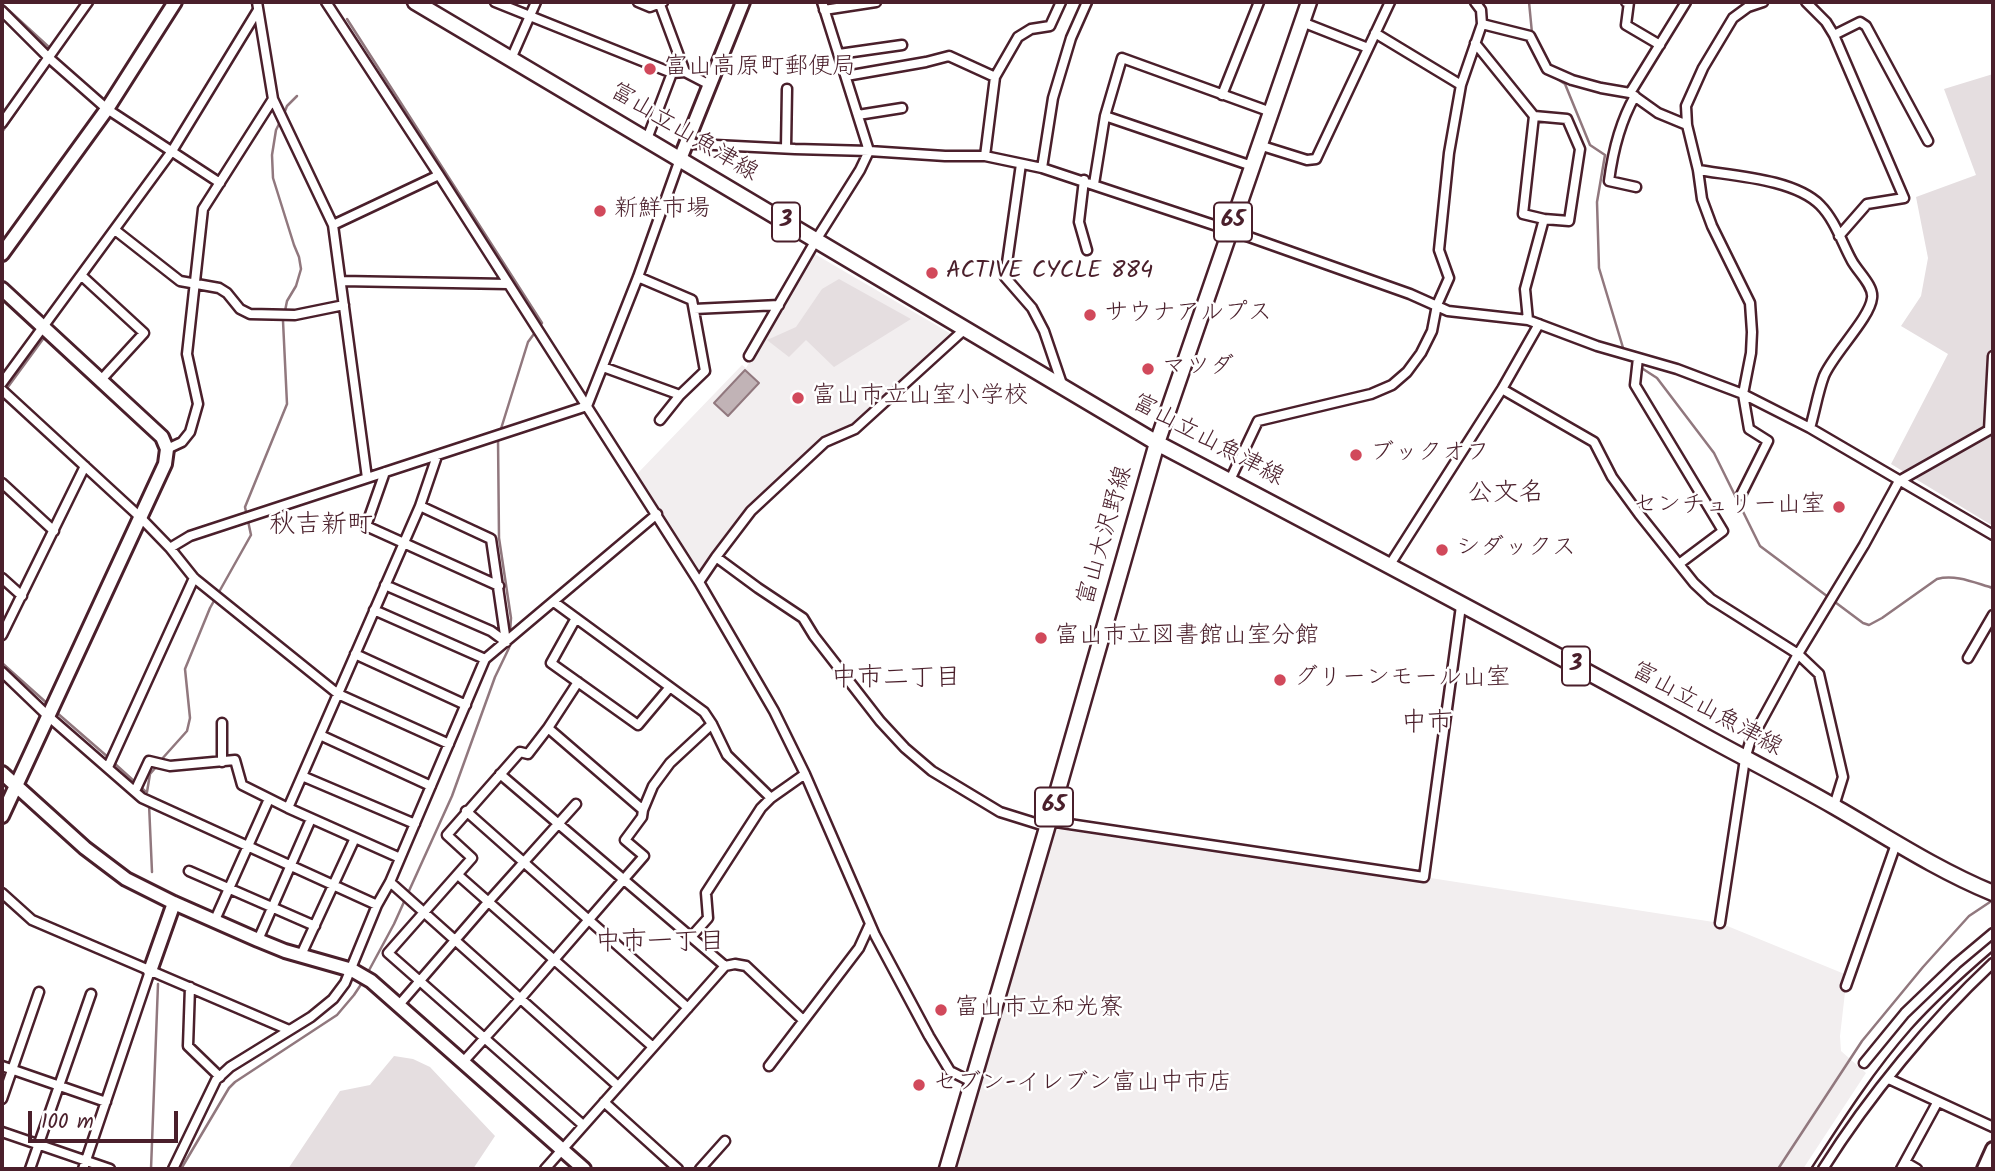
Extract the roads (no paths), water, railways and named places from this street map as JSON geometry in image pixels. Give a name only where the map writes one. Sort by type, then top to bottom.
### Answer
[{"type":"main road","name":"富山立山魚津線","points":[[415,2],[1157,443],[1610,684],[1834,806],[1948,873],[1993,893]]},
{"type":"main road","name":"富山大沢野線","points":[[947,1169],[1049,824],[1157,443],[1309,2]]},
{"type":"street","points":[[2,123],[5,110],[49,58],[88,2]]},
{"type":"street","points":[[2,254],[107,109],[175,2]]},
{"type":"street","points":[[326,2],[699,582],[774,711],[805,774],[870,924],[929,1037],[950,1071],[972,1082]]},
{"type":"street","points":[[495,2],[671,73],[685,72],[710,85]]},
{"type":"street","points":[[511,59],[536,2]]},
{"type":"street","points":[[638,2],[650,7],[661,2],[685,72]]},
{"type":"street","points":[[170,548],[190,536],[587,406],[638,277],[686,141],[743,2]]},
{"type":"street","points":[[749,356],[869,151],[823,6],[876,2]]},
{"type":"street","points":[[985,156],[995,77],[1018,37],[1031,29],[1050,26],[1061,2]]},
{"type":"street","points":[[1042,168],[1053,98],[1071,38],[1087,2]]},
{"type":"street","points":[[1222,95],[1259,2]]},
{"type":"street","points":[[1259,145],[1307,160],[1316,159],[1390,2]]},
{"type":"street","points":[[1230,480],[1258,421],[1371,394],[1392,385],[1407,372],[1421,353],[1432,331],[1437,305],[1449,278],[1439,250],[1449,153],[1461,85],[1482,24],[1481,10],[1475,2]]},
{"type":"street","points":[[1626,2],[1629,2],[1626,25],[1660,45]]},
{"type":"street","points":[[1636,187],[1608,181],[1612,154],[1633,94],[1686,2]]},
{"type":"street","points":[[1741,495],[1769,441],[1749,429],[1743,394],[1751,353],[1749,303],[1702,199],[1687,125],[1686,106],[1703,68],[1733,18],[1746,5],[1763,2]]},
{"type":"street","points":[[1806,2],[1826,22],[1834,35],[1904,198],[1867,204],[1839,236]]},
{"type":"street","points":[[257,6],[273,99],[333,225],[367,478]]},
{"type":"street","points":[[2,383],[172,151],[257,6]]},
{"type":"street","points":[[2,11],[49,58],[107,109],[220,183]]},
{"type":"street","points":[[1302,22],[1368,48]]},
{"type":"street","points":[[1834,35],[1860,22],[1866,26],[1928,141]]},
{"type":"street","points":[[1482,24],[1530,36],[1546,69],[1572,80],[1633,94],[1658,113],[1687,125]]},
{"type":"street","points":[[1375,33],[1461,85]]},
{"type":"street","points":[[1475,43],[1534,116],[1523,214],[1569,221],[1580,149],[1567,119],[1534,116]]},
{"type":"street","points":[[839,54],[902,46]]},
{"type":"street","points":[[846,76],[949,56],[995,77]]},
{"type":"street","points":[[1094,184],[1105,116],[1122,58],[1271,112]]},
{"type":"street","points":[[647,139],[671,73]]},
{"type":"street","points":[[786,148],[787,89]]},
{"type":"street","points":[[167,449],[182,443],[190,432],[198,404],[187,354],[203,209],[273,99]]},
{"type":"street","points":[[858,115],[902,108]]},
{"type":"street","points":[[1105,116],[1252,166]]},
{"type":"street","points":[[686,141],[695,144],[985,156],[1084,180],[1230,230],[1448,311],[1528,320],[1597,346],[1677,369],[1743,394],[1810,428],[1993,535]]},
{"type":"street","points":[[1021,163],[1005,277],[1032,308],[1044,331],[1063,388]]},
{"type":"street","points":[[1698,170],[1782,184],[1804,193],[1820,205],[1829,217],[1870,288],[1872,298],[1864,317],[1835,356],[1825,376],[1810,428]]},
{"type":"street","points":[[333,225],[439,174]]},
{"type":"street","points":[[1084,180],[1079,222],[1087,250]]},
{"type":"street","points":[[1528,320],[1525,289],[1544,219]]},
{"type":"street","points":[[115,230],[180,281],[219,288],[227,293],[240,309],[250,314],[295,316],[344,305]]},
{"type":"street","points":[[82,276],[144,333],[100,381]]},
{"type":"street","points":[[638,277],[692,300],[705,371],[680,395],[660,420]]},
{"type":"street","points":[[341,281],[508,284]]},
{"type":"street","points":[[2,289],[162,437],[167,449],[165,464],[2,816]]},
{"type":"street","points":[[694,309],[779,305]]},
{"type":"street","points":[[1389,566],[1502,389],[1539,324]]},
{"type":"street","points":[[699,582],[751,511],[825,442],[855,429],[966,328]]},
{"type":"street","points":[[1720,923],[1745,759],[1750,742],[1899,481],[1989,430],[1993,356]]},
{"type":"street","points":[[1638,358],[1636,386],[1723,531],[1679,564]]},
{"type":"street","points":[[603,367],[680,395]]},
{"type":"street","points":[[1502,389],[1594,442],[1612,477],[1694,583],[1711,599],[1798,654],[1819,674],[1843,777],[1834,806]]},
{"type":"street","points":[[2,390],[140,517],[194,578],[338,694],[449,744]]},
{"type":"street","points":[[288,808],[419,506],[437,456]]},
{"type":"street","points":[[2,635],[85,466]]},
{"type":"street","points":[[385,472],[366,526],[499,586]]},
{"type":"street","points":[[2,483],[54,531]]},
{"type":"street","points":[[419,506],[491,538],[506,642]]},
{"type":"street","points":[[173,1169],[216,1080],[230,1067],[311,1017],[333,999],[345,983],[485,659],[657,514]]},
{"type":"street","points":[[716,557],[803,618],[880,721],[905,748],[932,771],[1000,813],[1049,824],[1424,877],[1461,606]]},
{"type":"street","points":[[2,578],[22,596]]},
{"type":"street","points":[[108,767],[194,578]]},
{"type":"street","points":[[385,586],[491,631],[506,642]]},
{"type":"street","points":[[554,602],[704,712],[727,755],[771,798]]},
{"type":"street","points":[[374,610],[485,659]]},
{"type":"street","points":[[1968,658],[1993,615]]},
{"type":"street","points":[[576,618],[551,663],[638,725],[670,687]]},
{"type":"street","points":[[355,654],[466,705]]},
{"type":"street","points":[[2,671],[48,716],[142,798],[377,905]]},
{"type":"street","points":[[578,682],[528,754],[520,752],[447,835],[472,858],[388,953],[583,1125]]},
{"type":"street","points":[[222,723],[222,762]]},
{"type":"street","points":[[463,1062],[644,856],[625,840],[642,817],[653,786],[670,763],[712,724]]},
{"type":"street","points":[[548,728],[643,810]]},
{"type":"street","points":[[320,735],[431,786]]},
{"type":"street","points":[[135,791],[149,761],[170,766],[234,761],[242,785],[400,858]]},
{"type":"street","points":[[2,773],[85,848],[126,879],[214,922],[301,955],[352,970],[371,981],[584,1169]]},
{"type":"street","points":[[500,774],[725,967]]},
{"type":"street","points":[[691,937],[708,918],[706,893],[761,808],[805,774]]},
{"type":"street","points":[[302,776],[415,824]]},
{"type":"street","points":[[214,922],[269,799]]},
{"type":"street","points":[[398,1006],[576,804]]},
{"type":"street","points":[[466,811],[688,1008]]},
{"type":"street","points":[[258,940],[311,818]]},
{"type":"street","points":[[301,955],[355,838]]},
{"type":"street","points":[[1846,986],[1896,844]]},
{"type":"street","points":[[189,871],[315,926]]},
{"type":"street","points":[[458,875],[653,1047]]},
{"type":"street","points":[[390,882],[618,1086]]},
{"type":"street","points":[[2,893],[32,920],[289,1030]]},
{"type":"street","points":[[84,1165],[174,904]]},
{"type":"street","points":[[769,1066],[859,948],[870,924]]},
{"type":"street","points":[[1864,1063],[1905,1013],[1993,933]]},
{"type":"street","points":[[1823,1169],[1851,1125],[1954,1003],[1993,963]]},
{"type":"street","points":[[545,1169],[725,967],[746,965],[803,1020]]},
{"type":"street","points":[[190,987],[188,1046],[220,1077]]},
{"type":"street","points":[[2,1099],[39,992]]},
{"type":"street","points":[[30,1169],[91,994]]},
{"type":"street","points":[[2,1066],[106,1102]]},
{"type":"street","points":[[1889,1080],[1993,1127]]},
{"type":"street","points":[[604,1102],[678,1169]]},
{"type":"street","points":[[1917,1169],[1903,1166],[1937,1103]]},
{"type":"street","points":[[2,1132],[84,1165],[110,1169]]},
{"type":"street","points":[[700,1169],[724,1141]]},
{"type":"street","points":[[1984,1169],[1993,1149]]},
{"type":"waterway","points":[[1529,2],[1532,33]]},
{"type":"waterway","points":[[2,4],[51,49]]},
{"type":"waterway","points":[[347,19],[542,323],[528,342],[500,432]]},
{"type":"waterway","points":[[2,132],[48,63]]},
{"type":"waterway","points":[[1551,75],[1565,84],[1590,145],[1605,155],[1597,202],[1599,268],[1624,351]]},
{"type":"waterway","points":[[283,116],[287,106],[297,96]]},
{"type":"waterway","points":[[161,760],[187,731],[190,718],[185,669],[210,608],[251,535],[245,507],[287,404],[283,321],[287,301],[296,286],[301,269],[273,178],[272,155],[280,122]]},
{"type":"waterway","points":[[2,395],[43,339]]},
{"type":"waterway","points":[[1640,367],[1657,378],[1714,453],[1760,546],[1863,623],[1869,625],[1882,618],[1937,579],[1958,578],[1993,588]]},
{"type":"waterway","points":[[498,438],[499,538],[511,618],[510,633]]},
{"type":"waterway","points":[[367,974],[394,924],[452,796],[510,640]]},
{"type":"waterway","points":[[2,663],[49,705]]},
{"type":"waterway","points":[[56,712],[109,758]]},
{"type":"waterway","points":[[114,763],[145,791]]},
{"type":"waterway","points":[[147,792],[150,774],[157,766]]},
{"type":"waterway","points":[[149,804],[152,872]]},
{"type":"waterway","points":[[1778,1169],[1862,1041],[1969,916],[1993,900]]},
{"type":"waterway","points":[[181,1169],[229,1088],[337,1015],[364,980]]},
{"type":"waterway","points":[[151,1169],[158,984]]},
{"type":"railway","points":[[1811,1169],[1858,1097],[1897,1045],[1941,998],[1993,951]]},
{"type":"place","name":"富山高原町郵便局","points":[[650,69]]},
{"type":"place","name":"新鮮市場","points":[[600,211]]},
{"type":"place","name":"ACTIVE CYCLE 884","points":[[932,273]]},
{"type":"place","name":"サウナアルプス","points":[[1090,315]]},
{"type":"place","name":"マツダ","points":[[1148,369]]},
{"type":"place","name":"富山市立山室小学校","points":[[798,398]]},
{"type":"place","name":"ブックオフ","points":[[1356,455]]},
{"type":"place","name":"センチュリー山室","points":[[1839,507]]},
{"type":"place","name":"シダックス","points":[[1442,550]]},
{"type":"place","name":"富山市立図書館山室分館","points":[[1041,638]]},
{"type":"place","name":"グリーンモール山室","points":[[1280,680]]},
{"type":"place","name":"富山市立和光寮","points":[[941,1010]]},
{"type":"place","name":"セブン-イレブン富山中市店","points":[[919,1085]]},
{"type":"district","name":"公文名","points":[[1506,496]]},
{"type":"district","name":"秋吉新町","points":[[321,528]]},
{"type":"district","name":"中市二丁目","points":[[896,681]]},
{"type":"district","name":"中市","points":[[1427,726]]},
{"type":"district","name":"中市一丁目","points":[[660,945]]}]
